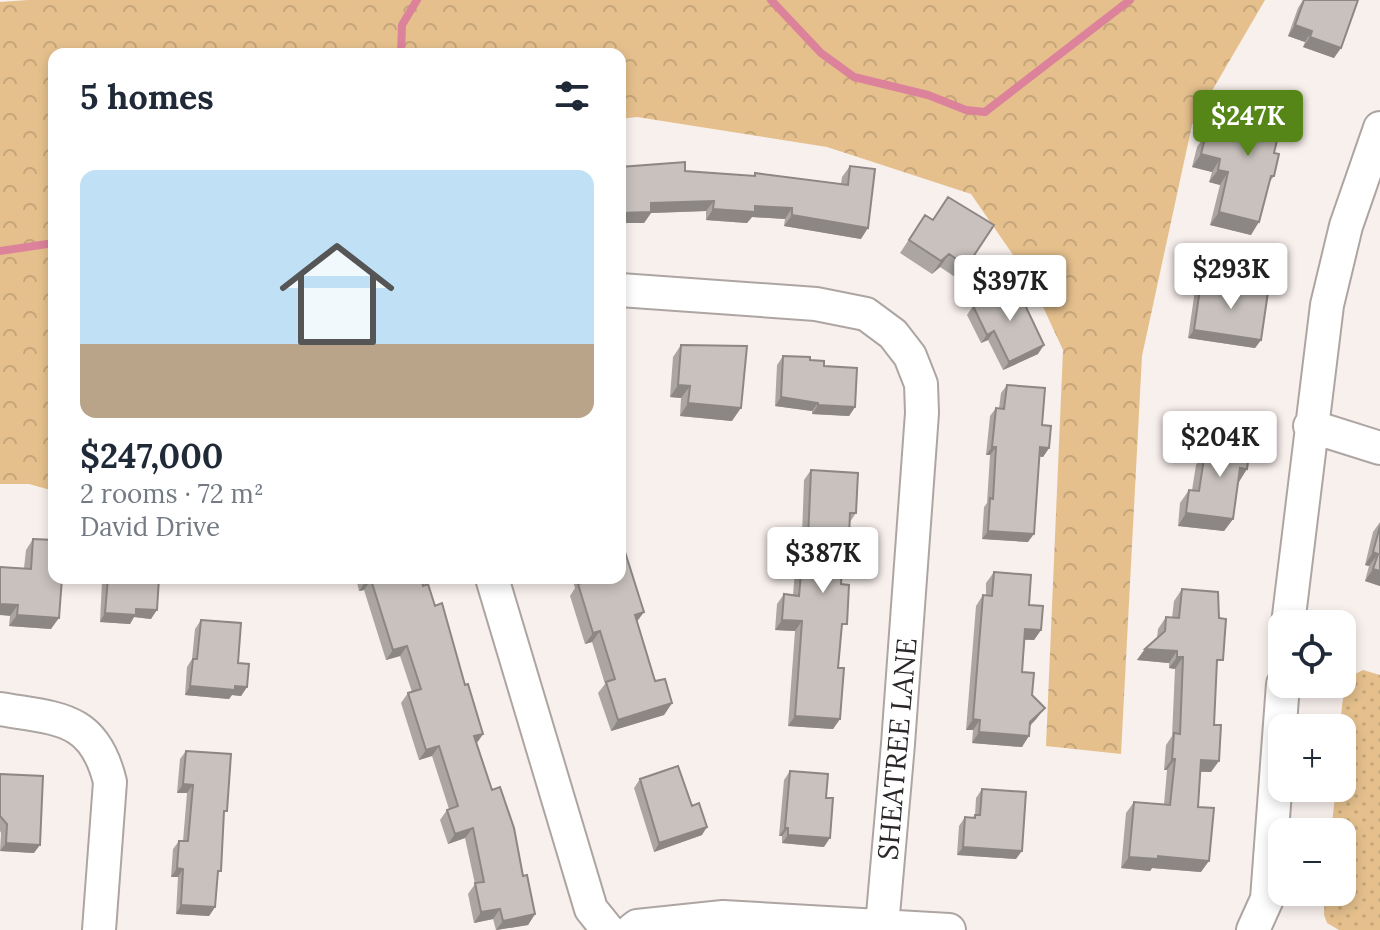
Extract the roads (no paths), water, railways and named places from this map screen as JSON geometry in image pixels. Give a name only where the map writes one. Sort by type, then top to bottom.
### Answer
[{"type":"street","points":[[1290,610],[1327,305],[1346,226],[1380,128]]},
{"type":"street","name":"SHEATREE LANE","points":[[626,290],[816,304],[866,314],[893,334],[910,356],[921,384],[922,413],[882,926]]},
{"type":"street","points":[[1310,426],[1380,448]]},
{"type":"street","points":[[494,584],[591,909],[608,930]]},
{"type":"street","points":[[1253,930],[1267,899],[1282,698]]},
{"type":"street","points":[[0,709],[64,720],[85,732],[104,759],[110,782],[99,930]]},
{"type":"street","points":[[632,930],[637,926],[723,917],[949,930]]},
{"type":"waterway","points":[[401,48],[402,25],[417,0]]},
{"type":"waterway","points":[[771,0],[821,53],[854,77],[928,95],[966,110],[985,112],[1130,0]]},
{"type":"waterway","points":[[0,251],[48,244]]}]
